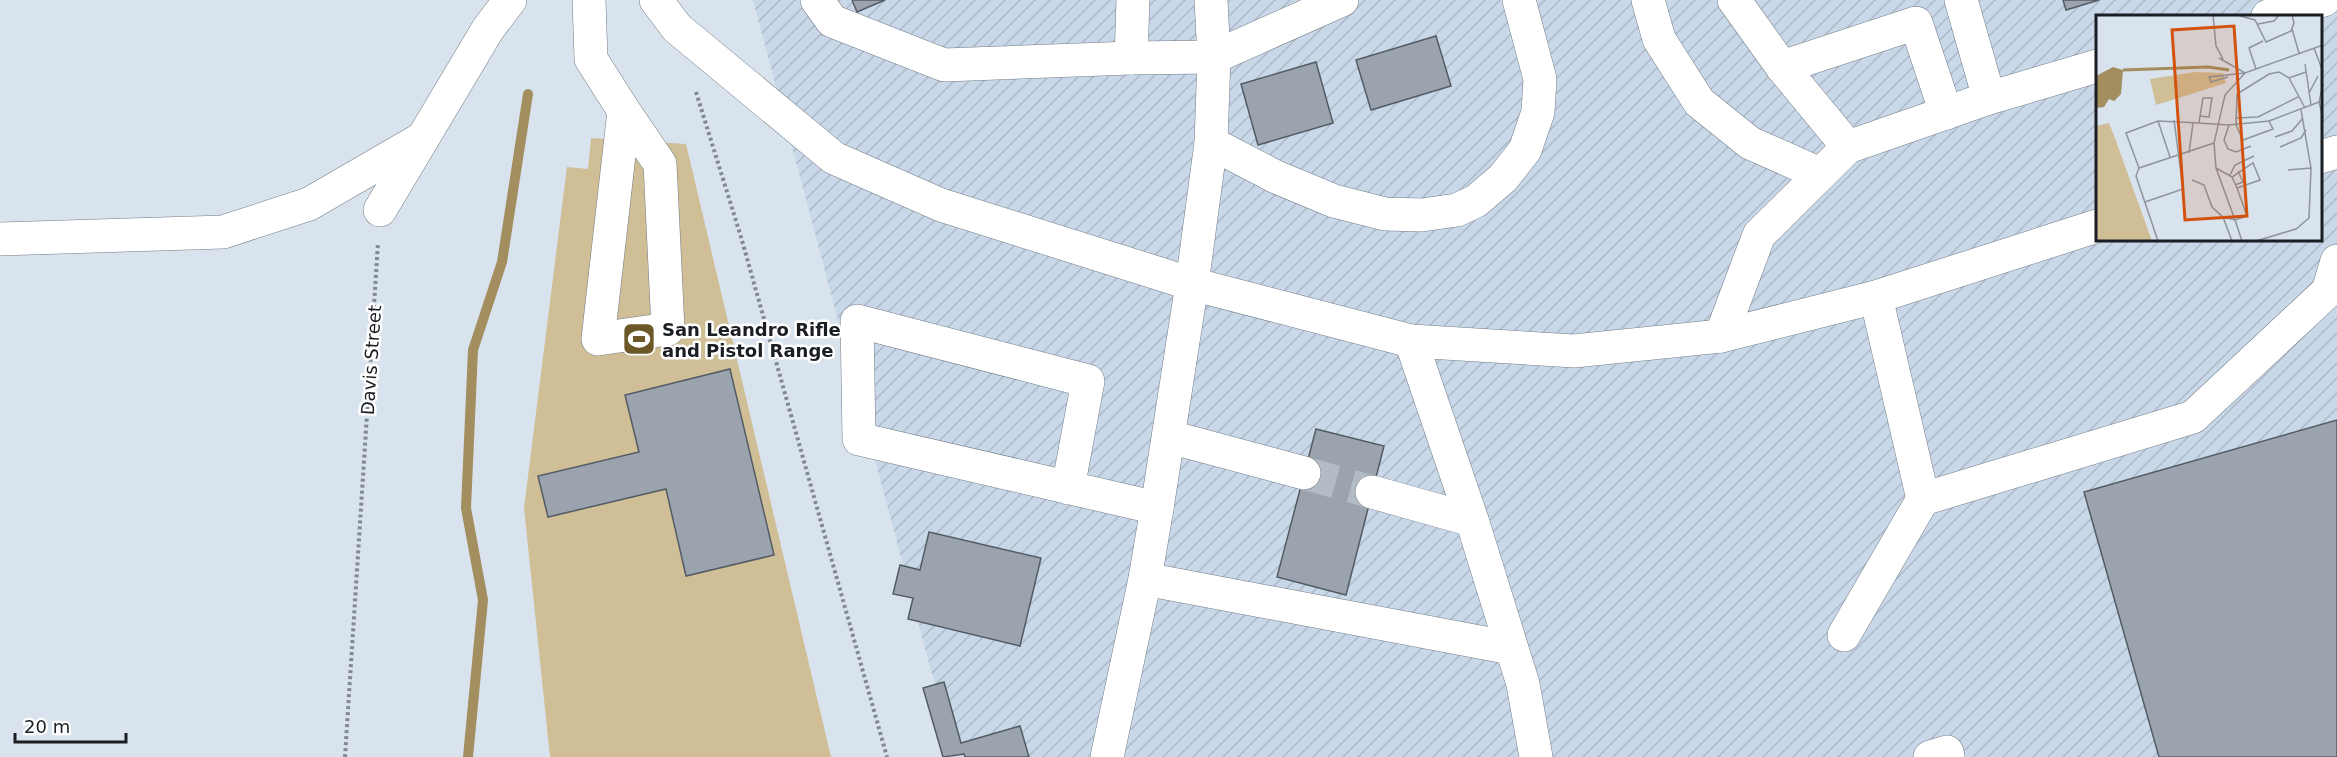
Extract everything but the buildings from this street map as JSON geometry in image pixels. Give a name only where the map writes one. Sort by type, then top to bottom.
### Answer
[{"type":"street","points":[[380,210],[488,29],[510,0]]},
{"type":"street","points":[[589,0],[591,59],[660,164],[668,329],[598,339],[624,111]]},
{"type":"street","points":[[656,0],[676,28],[834,158],[941,205],[1192,284],[1411,341],[1574,351],[1721,336],[1876,297],[2096,226]]},
{"type":"street","points":[[817,0],[832,21],[944,65],[1214,57],[1342,0]]},
{"type":"street","points":[[1131,58],[1133,0]]},
{"type":"street","points":[[1107,757],[1145,579],[1170,437],[1192,284],[1210,143],[1214,57],[1211,0]]},
{"type":"street","points":[[1210,143],[1276,177],[1334,201],[1385,214],[1422,215],[1457,210],[1476,201],[1503,178],[1525,150],[1538,112],[1540,79],[1519,0]]},
{"type":"street","points":[[1648,0],[1659,39],[1699,102],[1750,143],[1820,174]]},
{"type":"street","points":[[1734,0],[1782,67],[1848,147]]},
{"type":"street","points":[[1961,0],[1989,98]]},
{"type":"street","points":[[2272,15],[2324,0]]},
{"type":"street","points":[[2331,0],[2337,22]]},
{"type":"street","points":[[1782,67],[1916,23],[1946,113]]},
{"type":"street","points":[[1721,336],[1759,235],[1848,147],[1989,98],[2096,66]]},
{"type":"street","points":[[0,239],[223,231],[309,204],[423,138]]},
{"type":"street","points":[[2322,156],[2337,152]]},
{"type":"street","points":[[1844,635],[1923,499],[2193,417],[2334,280]]},
{"type":"street","points":[[1876,297],[1923,499]]},
{"type":"street","points":[[1068,488],[1088,381],[857,321],[858,439],[1068,488],[1157,508]]},
{"type":"street","points":[[1411,341],[1472,520],[1523,684],[1536,757]]},
{"type":"street","points":[[1170,437],[1304,473]]},
{"type":"street","points":[[1372,492],[1472,520]]},
{"type":"street","points":[[1145,579],[1512,648]]},
{"type":"street","points":[[1930,757],[1947,752],[1948,757]]},
{"type":"path","points":[[693,83],[741,237],[887,757]]},
{"type":"path","name":"Davis Street","points":[[345,757],[380,210]]},
{"type":"shaded area","points":[[753,0],[2337,0],[2337,757],[954,757]]},
{"type":"shaded area","name":"San Leandro Rifle and Pistol Range","points":[[591,138],[686,144],[831,757],[550,757],[524,508],[567,167],[588,169]]},
{"type":"waterway","points":[[468,757],[483,600],[466,508],[473,350],[502,262],[528,94]]},
{"type":"tunnel","points":[[1304,473],[1372,492]]},
{"type":"place","name":"San Leandro Rifle and Pistol Range","points":[[639,339]]}]
